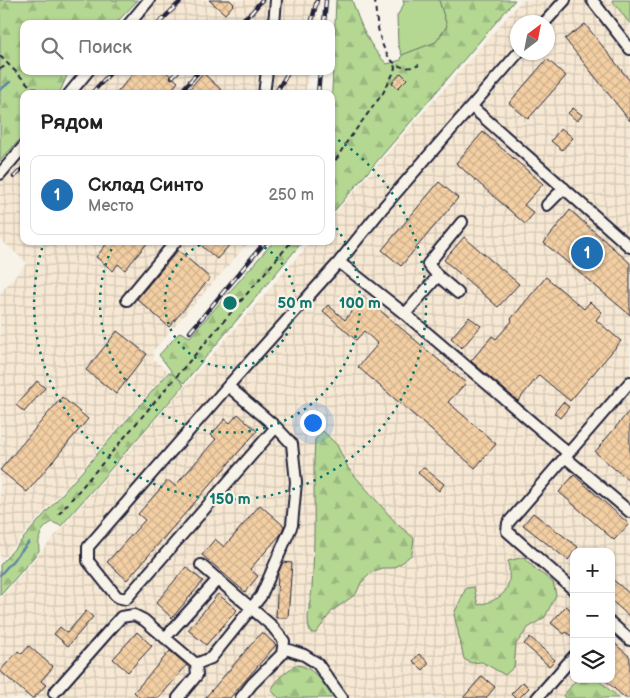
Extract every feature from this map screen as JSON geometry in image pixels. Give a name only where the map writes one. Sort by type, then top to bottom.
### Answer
[{"type":"street","points":[[132,20],[149,0]]},
{"type":"street","points":[[274,20],[276,0]]},
{"type":"street","points":[[551,15],[565,0]]},
{"type":"street","points":[[592,0],[630,49]]},
{"type":"street","points":[[276,427],[126,599],[117,596],[88,561],[88,547],[228,386],[340,262],[381,210],[512,60]]},
{"type":"street","points":[[71,90],[85,75]]},
{"type":"street","points":[[265,90],[267,75]]},
{"type":"street","points":[[472,107],[630,247]]},
{"type":"street","points":[[0,174],[20,151]]},
{"type":"street","points":[[548,205],[564,188]]},
{"type":"street","points":[[458,293],[438,276],[428,264],[462,222]]},
{"type":"street","points":[[127,300],[173,245]]},
{"type":"street","points":[[340,262],[405,314],[630,512]]},
{"type":"street","points":[[405,314],[438,276]]},
{"type":"street","points":[[570,586],[507,531],[508,523],[630,382]]},
{"type":"street","points":[[196,664],[212,658],[261,596],[292,525],[296,482],[292,444],[276,427],[228,386]]},
{"type":"street","points":[[201,565],[272,626],[284,641],[282,654],[241,698]]},
{"type":"street","points":[[166,638],[218,579]]},
{"type":"street","points":[[54,693],[122,617],[134,615],[144,620],[196,664],[197,675],[178,698]]},
{"type":"street","points":[[615,627],[630,640]]},
{"type":"street","points":[[283,648],[304,655],[317,663],[342,698]]},
{"type":"street","points":[[537,698],[570,661]]},
{"type":"path","points":[[375,0],[376,19],[385,52],[400,66],[410,69],[419,65]]},
{"type":"path","points":[[0,56],[31,87],[39,90]]},
{"type":"path","points":[[335,161],[346,143],[383,93],[395,68],[393,61]]},
{"type":"path","points":[[0,69],[7,65]]},
{"type":"path","points":[[59,514],[289,245]]},
{"type":"shaded area","points":[[156,0],[321,0],[316,20],[139,20]]},
{"type":"shaded area","points":[[522,0],[630,0],[630,698],[0,698],[0,599],[308,245],[335,245],[335,213]]},
{"type":"shaded area","points":[[92,75],[308,75],[306,90],[79,90]]},
{"type":"shaded area","points":[[20,160],[20,245],[246,245],[153,351],[154,360],[168,371],[0,562],[0,293],[27,263],[0,239],[0,183]]},
{"type":"green space","points":[[0,0],[138,0],[119,20],[20,20],[20,75],[67,75],[61,90],[20,90],[20,139],[0,161]]},
{"type":"green space","points":[[336,0],[352,0],[366,35],[375,50],[387,64],[401,60],[402,55],[436,42],[447,26],[439,0],[515,0],[335,210],[335,90],[332,90],[333,75],[335,75]]},
{"type":"green space","points":[[403,0],[439,0],[447,26],[436,42],[402,55],[398,45],[397,16],[404,4]]},
{"type":"green space","points":[[612,0],[630,0],[630,24]]},
{"type":"green space","points":[[270,245],[300,245],[184,383],[177,377],[184,385],[61,526],[52,522],[42,531],[39,551],[0,596],[0,565],[169,372],[175,376],[159,355],[180,332],[190,337]]},
{"type":"green space","points":[[323,431],[337,445],[348,468],[397,524],[414,538],[412,554],[393,568],[382,568],[372,572],[361,583],[356,594],[332,611],[316,633],[311,633],[308,617],[313,572],[315,440]]},
{"type":"green space","points":[[524,557],[534,568],[553,582],[556,595],[545,617],[528,628],[516,644],[514,667],[505,675],[482,662],[471,663],[464,659],[454,614],[466,588],[474,587],[478,605],[494,600],[505,592],[509,579],[508,561]]},
{"type":"green space","points":[[295,665],[308,668],[313,672],[322,681],[333,698],[279,698],[271,690],[280,677]]},
{"type":"green space","points":[[574,683],[602,683],[619,698],[565,698],[563,696]]},
{"type":"building","points":[[209,0],[230,0],[234,4],[225,14]]},
{"type":"building","points":[[585,24],[630,81],[630,121],[565,39]]},
{"type":"building","points":[[546,60],[566,76],[528,119],[509,103]]},
{"type":"building","points":[[401,73],[407,79],[398,88],[392,83]]},
{"type":"building","points":[[132,75],[170,75],[178,82],[171,90],[119,90]]},
{"type":"building","points":[[201,75],[205,75],[222,90],[188,90]]},
{"type":"building","points":[[573,108],[582,115],[577,121],[568,113]]},
{"type":"building","points":[[561,128],[573,138],[562,150],[551,141]]},
{"type":"building","points":[[483,132],[543,184],[524,205],[534,213],[525,224],[456,163]]},
{"type":"building","points":[[439,182],[458,198],[401,266],[382,250]]},
{"type":"building","points":[[570,210],[630,263],[630,315],[544,243]]},
{"type":"building","points":[[464,237],[519,284],[498,307],[444,260]]},
{"type":"building","points":[[106,245],[146,245],[125,270],[118,264],[113,271],[96,257]]},
{"type":"building","points":[[201,245],[229,245],[217,259]]},
{"type":"building","points":[[178,250],[210,278],[169,327],[137,299]]},
{"type":"building","points":[[546,277],[584,309],[590,302],[602,312],[596,320],[621,341],[570,401],[539,375],[518,401],[471,361],[492,336],[496,339]]},
{"type":"building","points":[[363,296],[466,383],[448,402],[496,444],[475,468],[358,367],[378,344],[364,331],[356,340],[323,311],[328,305],[345,320]]},
{"type":"building","points":[[469,317],[481,326],[462,348],[451,338]]},
{"type":"building","points":[[117,331],[147,354],[116,394],[86,370]]},
{"type":"building","points":[[37,381],[45,388],[24,412],[16,405]]},
{"type":"building","points":[[62,397],[88,419],[27,492],[0,470]]},
{"type":"building","points":[[563,402],[569,407],[560,418],[554,413]]},
{"type":"building","points":[[630,410],[630,482],[595,452]]},
{"type":"building","points":[[238,414],[257,431],[127,580],[107,562],[145,520],[138,514],[168,480],[175,486],[216,439],[211,435],[225,419],[230,423]]},
{"type":"building","points":[[423,467],[444,484],[439,491],[418,473]]},
{"type":"building","points":[[574,475],[629,524],[614,540],[559,492]]},
{"type":"building","points":[[260,505],[284,526],[281,534],[250,569],[258,576],[245,592],[202,555],[215,539],[224,547]]},
{"type":"building","points":[[533,513],[578,547],[570,548],[570,557],[568,560],[523,525]]},
{"type":"building","points":[[283,562],[292,563],[288,618],[276,618],[278,573]]},
{"type":"building","points":[[186,567],[203,581],[172,618],[156,603]]},
{"type":"building","points":[[615,581],[630,594],[630,617],[615,604]]},
{"type":"building","points":[[218,594],[237,610],[206,645],[188,630]]},
{"type":"building","points":[[566,606],[570,609],[570,635],[566,632],[564,634],[551,623]]},
{"type":"building","points":[[86,611],[93,617],[68,646],[54,634],[60,627],[67,633]]},
{"type":"building","points":[[137,632],[152,646],[128,672],[113,659]]},
{"type":"building","points":[[262,632],[276,645],[230,698],[205,698]]},
{"type":"building","points":[[530,637],[555,660],[549,666],[524,644]]},
{"type":"building","points":[[615,644],[630,657],[630,698],[625,698],[608,683],[615,683]]},
{"type":"building","points":[[29,646],[53,667],[41,681],[46,685],[34,698],[31,698],[0,671],[18,651],[22,654]]},
{"type":"building","points":[[170,651],[187,665],[159,698],[140,698],[134,692]]},
{"type":"building","points":[[419,654],[429,663],[423,670],[413,661]]},
{"type":"building","points":[[482,676],[495,687],[486,698],[463,698]]},
{"type":"building","points":[[523,682],[529,688],[519,698],[515,698],[511,694]]},
{"type":"waterway","points":[[0,90],[10,82]]},
{"type":"waterway","points":[[0,575],[29,542]]},
{"type":"railway","points":[[162,20],[182,0]]},
{"type":"railway","points":[[242,20],[262,0]]},
{"type":"railway","points":[[312,20],[317,0]]},
{"type":"railway","points":[[324,20],[326,0]]},
{"type":"railway","points":[[95,90],[108,75]]},
{"type":"railway","points":[[182,90],[196,75]]},
{"type":"railway","points":[[277,90],[287,75]]},
{"type":"railway","points":[[318,90],[320,75]]},
{"type":"railway","points":[[14,177],[20,171]]},
{"type":"railway","points":[[190,332],[263,245]]},
{"type":"place","name":"Склад Синто","points":[[587,253]]}]
